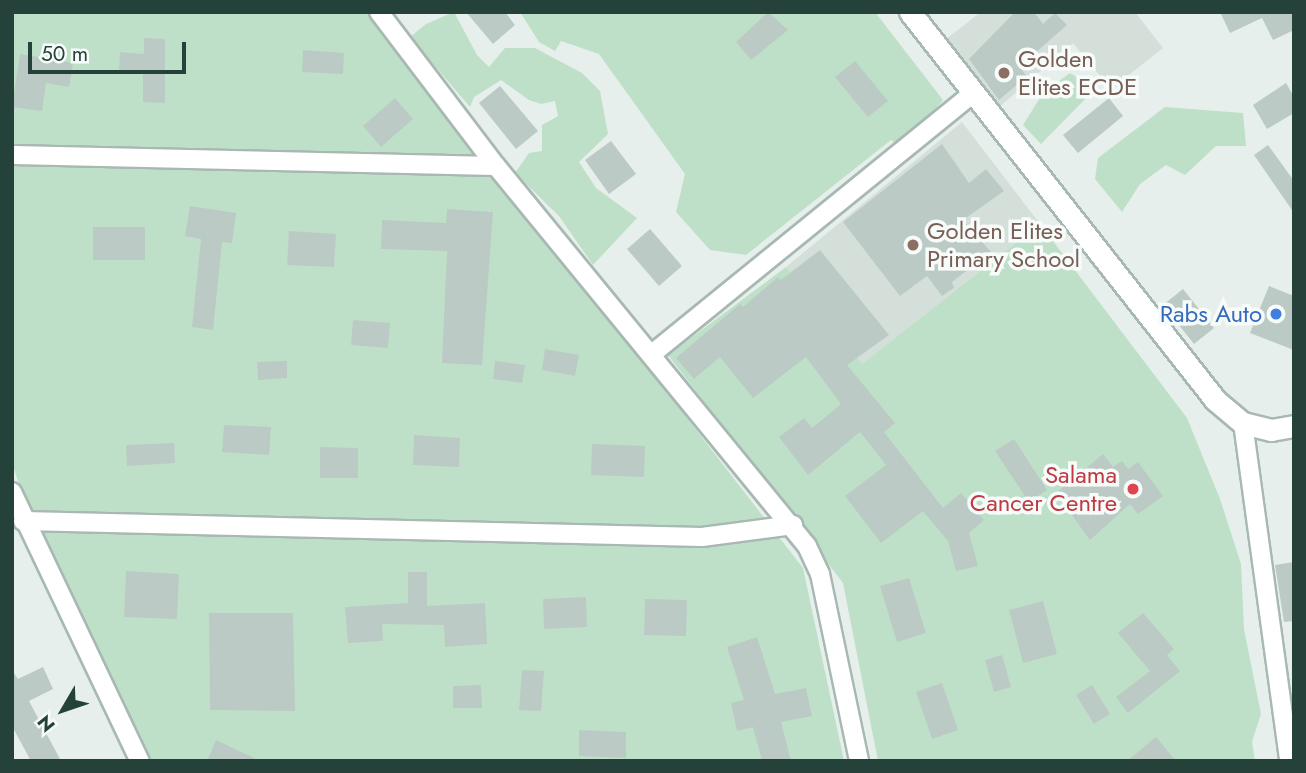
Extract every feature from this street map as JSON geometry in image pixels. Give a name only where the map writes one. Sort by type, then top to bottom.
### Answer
[{"type":"street","points":[[379,12],[496,166],[793,525],[820,574],[859,761]]},
{"type":"street","points":[[910,12],[1214,399],[1243,423],[1271,430],[1294,426]]},
{"type":"street","points":[[652,354],[973,93]]},
{"type":"street","points":[[12,155],[496,166]]},
{"type":"street","points":[[1243,423],[1289,761]]},
{"type":"street","points":[[12,492],[23,522],[140,761]]},
{"type":"street","points":[[23,522],[702,537],[793,525]]},
{"type":"shaded area","name":"Golden Elites ECDE","points":[[981,12],[1135,12],[1163,48],[1111,89],[1073,43],[997,109],[945,40]]},
{"type":"shaded area","name":"Golden Elites Primary School","points":[[962,122],[1040,224],[861,365],[786,267]]},
{"type":"green space","points":[[12,12],[373,12],[803,568],[844,761],[149,761],[28,510],[12,463]]},
{"type":"green space","points":[[454,12],[477,55],[489,67],[505,48],[535,48],[582,73],[600,91],[608,134],[579,162],[596,188],[637,218],[593,265],[559,216],[515,173],[529,153],[542,151],[542,125],[558,116],[555,101],[541,104],[529,100],[501,80],[474,97],[470,107],[410,37],[426,24]]},
{"type":"green space","points":[[520,12],[875,12],[943,100],[917,132],[897,144],[891,140],[746,255],[710,250],[676,212],[685,174],[599,54],[561,41],[555,51],[539,42]]},
{"type":"green space","points":[[1070,73],[1095,89],[1041,144],[1023,125],[1043,93]]},
{"type":"green space","points":[[1165,107],[1243,113],[1246,146],[1216,146],[1185,175],[1166,165],[1140,184],[1122,212],[1095,179],[1098,158]]},
{"type":"green space","points":[[1040,224],[1187,418],[1220,499],[1241,564],[1244,629],[1261,714],[1252,742],[1255,761],[878,761],[843,583],[668,355],[786,267],[862,364]]},
{"type":"building","points":[[466,12],[505,12],[515,25],[493,44]]},
{"type":"building","points":[[768,12],[788,30],[751,60],[736,42]]},
{"type":"building","points":[[1015,12],[1034,12],[1043,24],[1055,13],[1067,25],[1019,67],[1027,76],[999,100],[969,59]]},
{"type":"building","points":[[1220,12],[1294,12],[1294,30],[1273,40],[1262,18],[1230,33]]},
{"type":"building","points":[[144,38],[165,39],[165,103],[143,102],[143,74],[119,72],[120,52],[144,54]]},
{"type":"building","points":[[303,50],[344,53],[343,74],[302,72]]},
{"type":"building","points":[[20,54],[73,63],[69,87],[46,83],[42,111],[12,107]]},
{"type":"building","points":[[855,61],[888,101],[868,117],[835,77]]},
{"type":"building","points":[[1286,83],[1294,97],[1294,113],[1267,129],[1253,105]]},
{"type":"building","points":[[500,86],[538,131],[516,149],[479,103]]},
{"type":"building","points":[[395,98],[413,119],[381,147],[363,126]]},
{"type":"building","points":[[1109,98],[1123,116],[1078,153],[1063,135]]},
{"type":"building","points":[[611,141],[636,174],[609,194],[585,160]]},
{"type":"building","points":[[942,144],[969,183],[986,169],[1004,191],[963,220],[991,252],[952,282],[954,288],[942,296],[927,276],[900,296],[843,222]]},
{"type":"building","points":[[1268,145],[1294,181],[1294,213],[1254,155]]},
{"type":"building","points":[[190,206],[236,213],[232,243],[222,242],[213,330],[192,327],[201,239],[185,236]]},
{"type":"building","points":[[447,209],[493,212],[482,365],[442,363],[447,251],[381,249],[382,220],[446,223]]},
{"type":"building","points":[[93,227],[145,227],[145,260],[93,260]]},
{"type":"building","points":[[650,229],[682,266],[659,286],[627,249]]},
{"type":"building","points":[[289,231],[336,234],[334,267],[287,265]]},
{"type":"building","points":[[820,250],[889,335],[847,365],[895,423],[884,432],[943,508],[961,493],[984,520],[969,533],[978,566],[956,571],[948,541],[923,511],[881,543],[845,496],[886,465],[860,432],[808,475],[779,437],[804,418],[812,428],[841,404],[806,357],[753,398],[720,357],[694,379],[676,358],[740,304],[743,307],[778,277],[781,280]]},
{"type":"building","name":"Rabs Auto","points":[[1269,286],[1294,296],[1294,350],[1250,333]]},
{"type":"building","points":[[1183,289],[1214,328],[1194,344],[1163,305]]},
{"type":"building","points":[[353,320],[390,323],[388,348],[351,345]]},
{"type":"building","points":[[545,349],[579,355],[575,376],[542,370]]},
{"type":"building","points":[[287,361],[287,378],[258,380],[257,362]]},
{"type":"building","points":[[495,361],[525,365],[522,383],[493,379]]},
{"type":"building","points":[[224,425],[271,427],[269,455],[222,452]]},
{"type":"building","points":[[414,435],[460,438],[459,467],[413,465]]},
{"type":"building","points":[[1014,439],[1047,490],[1029,502],[995,451]]},
{"type":"building","points":[[174,443],[175,463],[127,466],[126,445]]},
{"type":"building","points":[[592,444],[645,446],[644,477],[591,475]]},
{"type":"building","points":[[320,447],[358,448],[358,478],[320,478]]},
{"type":"building","points":[[1103,454],[1113,467],[1122,461],[1128,469],[1138,462],[1163,496],[1138,514],[1130,504],[1090,540],[1056,493]]},
{"type":"building","points":[[1294,562],[1294,621],[1284,622],[1275,565]]},
{"type":"building","points":[[126,571],[179,574],[177,619],[124,617]]},
{"type":"building","points":[[408,572],[427,572],[427,606],[485,603],[487,644],[445,647],[444,625],[382,624],[383,641],[348,643],[345,607],[408,603]]},
{"type":"building","points":[[909,578],[926,633],[897,642],[880,586]]},
{"type":"building","points":[[586,597],[587,627],[544,629],[543,599]]},
{"type":"building","points":[[645,599],[687,600],[686,636],[644,635]]},
{"type":"building","points":[[1043,601],[1057,654],[1023,663],[1009,610]]},
{"type":"building","points":[[209,613],[293,613],[295,711],[210,710]]},
{"type":"building","points":[[1143,613],[1174,649],[1167,655],[1180,671],[1128,713],[1116,697],[1150,671],[1118,633]]},
{"type":"building","points":[[757,637],[775,694],[806,688],[812,716],[781,722],[791,761],[762,761],[753,727],[737,731],[731,703],[744,700],[727,647]]},
{"type":"building","points":[[1002,655],[1011,687],[994,692],[985,660]]},
{"type":"building","points":[[43,667],[53,689],[29,701],[61,761],[31,761],[12,726],[12,670],[18,679]]},
{"type":"building","points":[[522,670],[544,671],[541,711],[519,710]]},
{"type":"building","points":[[942,683],[958,730],[932,739],[916,692]]},
{"type":"building","points":[[481,685],[482,708],[453,708],[453,686]]},
{"type":"building","points":[[1092,685],[1110,714],[1094,724],[1076,695]]},
{"type":"building","points":[[579,730],[626,732],[626,758],[579,756]]},
{"type":"building","points":[[1156,737],[1176,761],[1127,761]]},
{"type":"building","points":[[216,740],[260,761],[207,761]]},
{"type":"place","name":"Golden Elites ECDE","points":[[1004,73]]},
{"type":"place","name":"Golden Elites Primary School","points":[[913,245]]},
{"type":"place","name":"Rabs Auto","points":[[1276,314]]},
{"type":"place","name":"Salama Cancer Centre","points":[[1133,489]]}]
